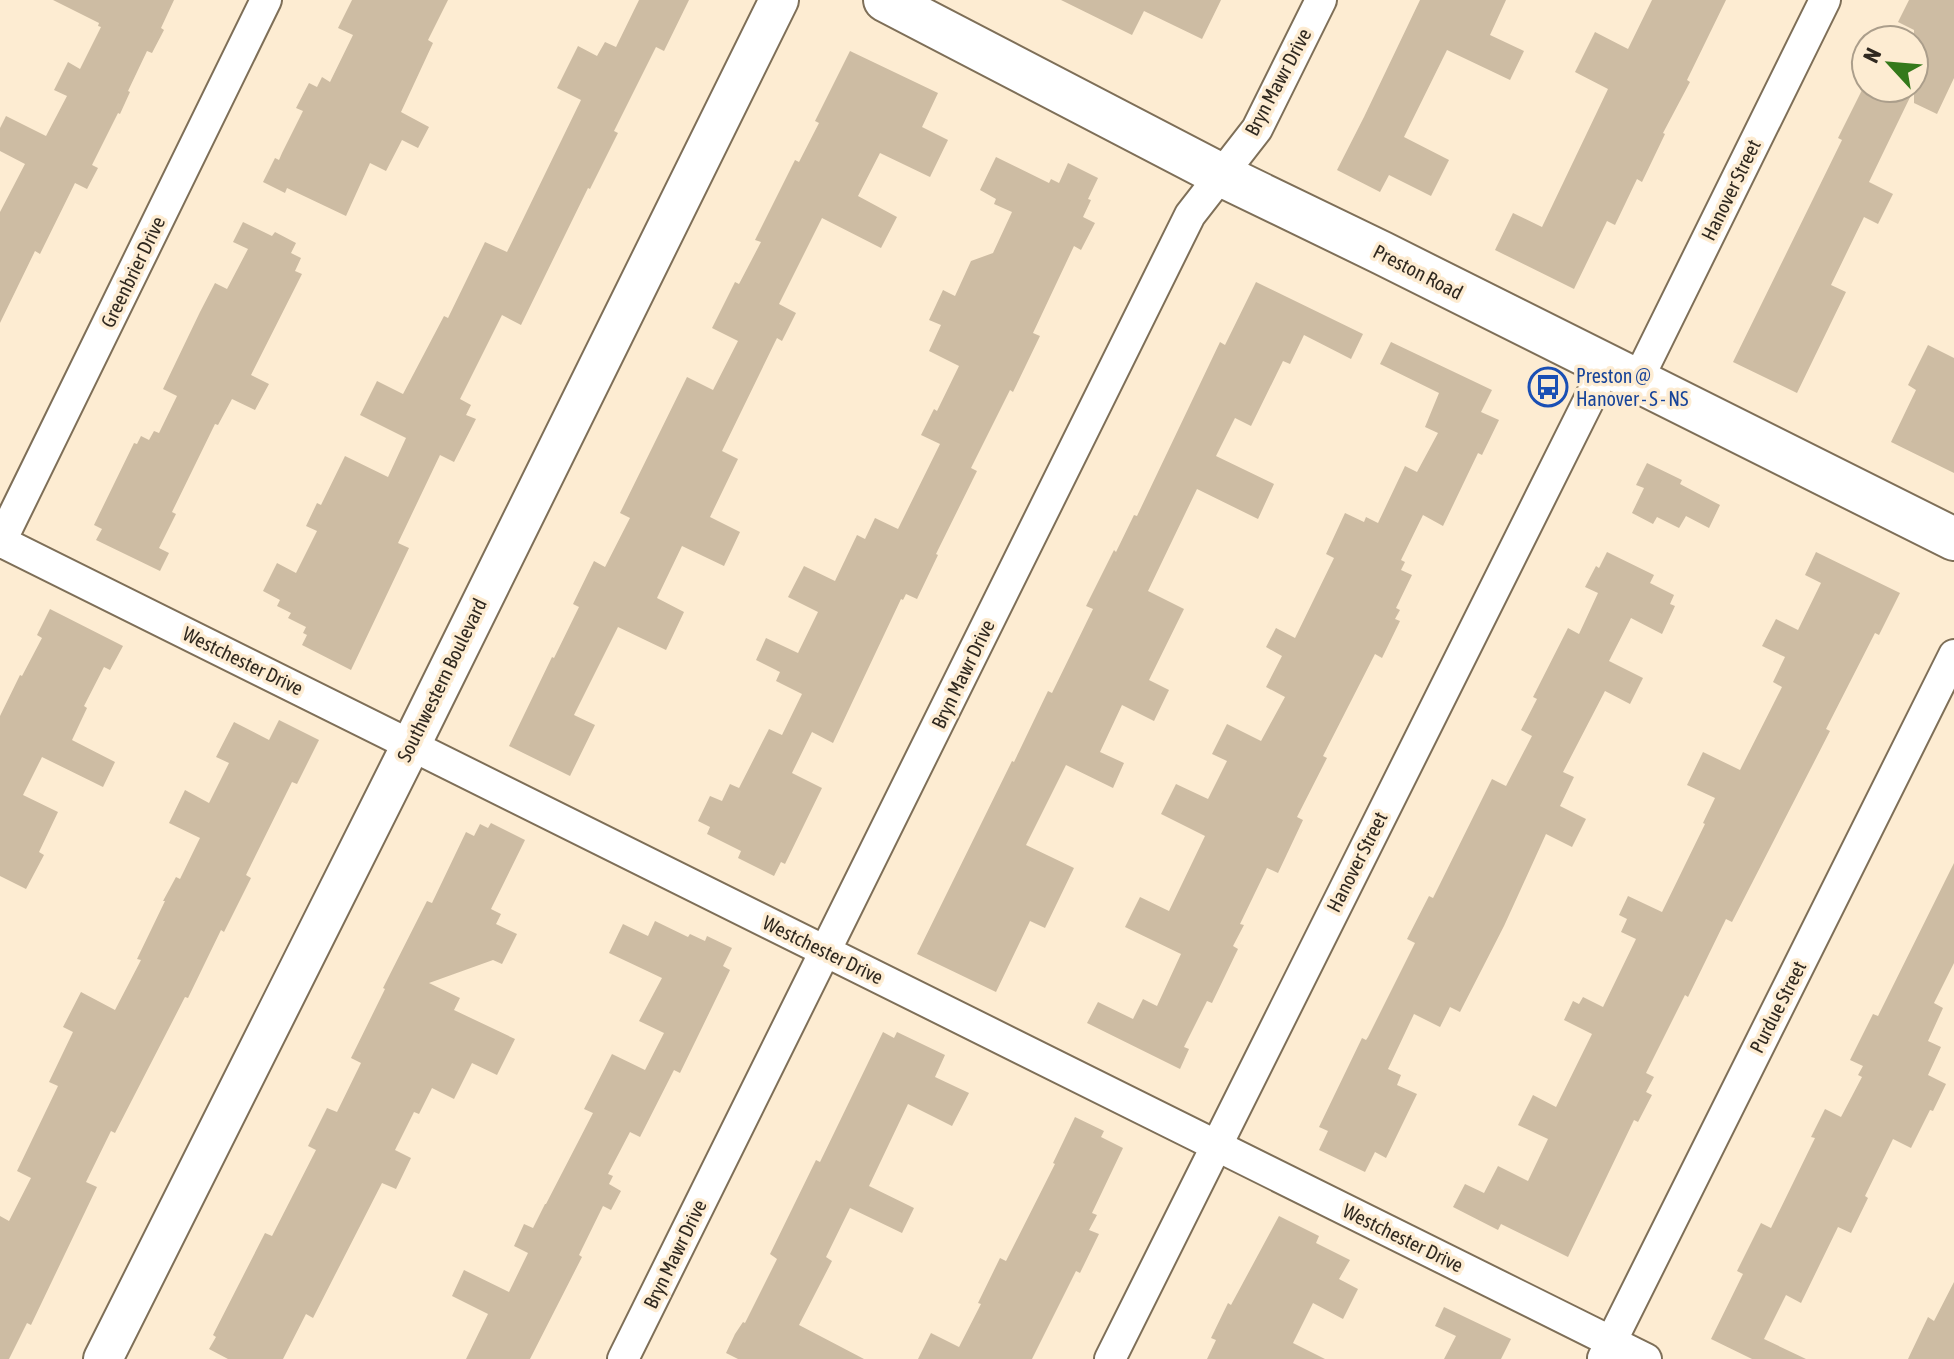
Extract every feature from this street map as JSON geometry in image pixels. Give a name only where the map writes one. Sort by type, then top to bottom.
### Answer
[{"type":"main road","name":"Preston Road","points":[[885,0],[1221,175],[1954,539]]},
{"type":"street","name":"Greenbrier Drive","points":[[0,542],[266,0]]},
{"type":"street","name":"Southwestern Boulevard","points":[[103,1359],[779,0]]},
{"type":"street","name":"Bryn Mawr Drive","points":[[623,1359],[1190,215],[1257,129],[1321,0]]},
{"type":"street","name":"Hanover Street","points":[[1110,1359],[1215,1145],[1622,373],[1825,0]]},
{"type":"street","name":"Westchester Drive","points":[[0,542],[1215,1145],[1607,1350],[1646,1359]]},
{"type":"street","name":"Purdue Street","points":[[1607,1350],[1954,655]]},
{"type":"building","points":[[53,0],[174,0],[161,28],[164,30],[152,53],[147,51],[120,114],[92,165],[98,168],[87,189],[75,183],[40,254],[35,251],[0,323],[0,212],[25,164],[0,151],[0,128],[6,116],[46,136],[67,96],[54,90],[68,62],[80,69],[101,27],[99,23]]},
{"type":"building","points":[[352,0],[448,0],[428,40],[433,43],[401,112],[429,127],[418,148],[402,140],[386,171],[370,163],[346,216],[287,188],[285,193],[263,182],[275,158],[279,160],[303,111],[296,108],[309,83],[317,87],[322,77],[330,82],[353,35],[338,28]]},
{"type":"building","points":[[639,0],[689,0],[664,51],[656,47],[614,131],[618,133],[521,325],[502,315],[460,399],[471,405],[466,415],[476,419],[454,462],[440,455],[398,543],[409,548],[351,670],[302,645],[307,635],[303,633],[306,627],[288,618],[291,613],[277,606],[280,600],[263,591],[277,563],[296,573],[317,531],[306,526],[317,503],[321,505],[345,456],[388,477],[406,438],[360,415],[377,381],[403,394],[444,316],[448,318],[485,242],[507,252],[581,100],[557,88],[578,46],[597,56],[605,42],[616,47]]},
{"type":"building","points":[[1061,0],[1221,0],[1202,39],[1144,11],[1132,35]]},
{"type":"building","points":[[1420,0],[1506,0],[1490,35],[1524,51],[1510,80],[1447,50],[1404,137],[1449,160],[1431,196],[1389,175],[1380,192],[1337,170]]},
{"type":"building","points":[[1652,0],[1726,0],[1642,182],[1637,179],[1615,225],[1607,221],[1574,289],[1495,250],[1513,213],[1542,227],[1608,89],[1575,72],[1595,32],[1628,49]]},
{"type":"building","points":[[1909,0],[1954,0],[1954,78],[1937,114],[1916,104],[1930,104],[1930,24],[1898,22]]},
{"type":"building","points":[[850,51],[938,93],[922,127],[948,140],[930,177],[880,153],[858,196],[897,217],[881,248],[822,218],[779,304],[796,313],[782,341],[777,338],[722,451],[738,459],[710,517],[740,532],[724,566],[682,546],[657,598],[684,612],[666,650],[618,627],[574,715],[595,725],[570,776],[509,746],[579,607],[573,604],[594,561],[605,567],[630,518],[620,513],[687,377],[713,390],[738,341],[712,328],[735,282],[739,284],[761,242],[755,240],[795,160],[799,162],[819,123],[815,121]]},
{"type":"building","points":[[1855,104],[1907,104],[1869,182],[1893,194],[1878,224],[1864,217],[1831,285],[1846,292],[1797,393],[1733,362],[1842,140],[1838,138]]},
{"type":"building","points":[[996,157],[1049,183],[1051,179],[1059,183],[1068,163],[1098,178],[1083,217],[1095,223],[1081,250],[1074,246],[1033,333],[1040,336],[971,468],[977,471],[917,599],[906,594],[901,599],[833,743],[812,732],[792,773],[822,788],[785,864],[781,862],[774,876],[738,858],[741,851],[707,834],[710,827],[698,821],[710,796],[722,801],[730,784],[739,788],[769,729],[782,735],[802,694],[776,681],[780,672],[756,660],[766,638],[798,653],[818,612],[788,597],[804,566],[835,581],[857,535],[865,539],[875,518],[898,529],[940,444],[921,435],[934,409],[937,411],[959,366],[929,351],[941,325],[929,320],[943,290],[955,296],[971,261],[993,253],[1012,212],[994,204],[996,199],[980,190]]},
{"type":"building","points":[[243,222],[272,236],[275,232],[296,243],[291,253],[301,258],[295,271],[302,274],[251,375],[269,384],[255,410],[232,399],[218,425],[215,424],[172,512],[176,514],[159,548],[169,553],[160,571],[96,540],[102,529],[94,525],[134,443],[137,444],[141,436],[149,440],[154,431],[159,433],[177,396],[163,389],[200,312],[215,283],[227,289],[248,249],[233,242]]},
{"type":"building","points":[[1256,282],[1363,334],[1351,359],[1304,335],[1290,364],[1283,361],[1251,426],[1235,418],[1216,456],[1274,484],[1258,519],[1197,489],[1148,591],[1184,609],[1149,680],[1169,690],[1154,721],[1122,705],[1100,752],[1124,763],[1113,788],[1066,765],[1026,845],[1074,868],[1045,928],[1030,921],[996,992],[917,954],[1012,761],[1048,691],[1052,693],[1093,609],[1086,606],[1114,550],[1116,552],[1134,515],[1137,516],[1220,342],[1225,345]]},
{"type":"building","points":[[1391,342],[1492,390],[1481,412],[1499,420],[1482,455],[1478,453],[1443,526],[1423,515],[1401,560],[1405,562],[1401,570],[1412,575],[1396,608],[1400,610],[1395,619],[1400,621],[1382,658],[1375,654],[1323,756],[1327,758],[1297,817],[1303,820],[1278,873],[1267,868],[1240,924],[1244,925],[1233,946],[1238,949],[1212,1003],[1207,1001],[1184,1047],[1189,1049],[1180,1069],[1087,1023],[1098,1002],[1133,1019],[1143,999],[1157,1006],[1181,954],[1125,927],[1140,897],[1169,911],[1205,836],[1161,814],[1176,784],[1208,799],[1227,761],[1212,754],[1227,724],[1261,741],[1285,697],[1266,687],[1282,656],[1266,647],[1276,628],[1295,638],[1334,558],[1326,554],[1345,513],[1364,522],[1366,517],[1378,523],[1405,466],[1417,472],[1438,433],[1425,427],[1439,393],[1380,364]]},
{"type":"building","points":[[1928,345],[1954,358],[1954,473],[1891,442],[1916,390],[1908,385]]},
{"type":"building","points":[[1647,463],[1682,480],[1680,484],[1720,505],[1709,528],[1686,516],[1679,528],[1657,517],[1653,524],[1632,513],[1644,488],[1636,485]]},
{"type":"building","points":[[1607,552],[1654,575],[1650,583],[1674,595],[1670,604],[1675,606],[1662,634],[1631,618],[1609,661],[1643,678],[1630,704],[1605,691],[1563,772],[1574,777],[1560,806],[1586,819],[1572,847],[1546,834],[1460,1012],[1450,1007],[1440,1027],[1414,1014],[1388,1069],[1401,1075],[1397,1085],[1417,1094],[1386,1158],[1375,1152],[1365,1172],[1319,1150],[1328,1131],[1319,1127],[1362,1038],[1366,1040],[1368,1037],[1415,943],[1407,939],[1429,896],[1433,898],[1492,779],[1506,786],[1532,736],[1521,730],[1537,699],[1533,697],[1568,628],[1579,634],[1598,593],[1585,587]]},
{"type":"building","points":[[1816,552],[1900,593],[1879,635],[1875,633],[1826,729],[1830,731],[1732,922],[1726,919],[1646,1073],[1654,1077],[1646,1092],[1652,1095],[1638,1122],[1634,1120],[1568,1257],[1501,1224],[1498,1230],[1453,1207],[1465,1184],[1484,1193],[1498,1166],[1528,1181],[1548,1139],[1518,1125],[1533,1095],[1556,1107],[1592,1034],[1564,1020],[1573,1001],[1579,1004],[1583,997],[1603,1007],[1636,939],[1621,932],[1627,919],[1619,915],[1628,896],[1662,912],[1715,798],[1687,785],[1703,752],[1740,770],[1782,687],[1773,682],[1785,657],[1762,646],[1776,619],[1798,630],[1821,583],[1805,575]]},
{"type":"building","points":[[50,609],[123,646],[110,670],[104,667],[84,706],[87,708],[72,740],[115,762],[103,787],[42,757],[23,795],[58,812],[39,852],[44,855],[26,889],[0,876],[0,716],[42,638],[37,635]]},
{"type":"building","points":[[279,720],[319,740],[297,784],[292,782],[246,875],[251,878],[224,932],[221,930],[115,1133],[111,1131],[86,1182],[97,1187],[31,1325],[27,1323],[9,1359],[0,1359],[0,1216],[9,1221],[31,1178],[17,1171],[58,1086],[49,1082],[73,1032],[63,1027],[81,992],[115,1010],[141,960],[137,959],[163,901],[176,877],[180,879],[200,838],[169,823],[185,790],[209,803],[229,763],[216,757],[234,722],[269,740]]},
{"type":"building","points":[[491,823],[525,840],[491,909],[501,914],[496,924],[517,934],[502,964],[493,960],[429,983],[460,998],[454,1010],[515,1039],[497,1075],[472,1063],[454,1099],[432,1088],[419,1114],[414,1112],[395,1150],[411,1158],[396,1189],[382,1183],[313,1318],[306,1314],[283,1359],[228,1359],[209,1349],[216,1337],[213,1335],[265,1233],[272,1236],[316,1150],[308,1146],[327,1108],[337,1112],[361,1063],[351,1058],[383,988],[427,901],[432,903],[466,832],[474,836],[480,824],[488,828]]},
{"type":"building","points":[[1954,863],[1954,963],[1934,1003],[1943,1008],[1928,1041],[1941,1047],[1928,1075],[1946,1084],[1911,1148],[1893,1139],[1851,1233],[1838,1227],[1801,1303],[1786,1295],[1764,1339],[1806,1359],[1752,1359],[1711,1339],[1743,1274],[1737,1271],[1761,1223],[1771,1228],[1815,1138],[1811,1137],[1825,1109],[1841,1117],[1862,1077],[1858,1075],[1863,1066],[1850,1060],[1873,1014],[1878,1016]]},
{"type":"building","points":[[655,921],[688,937],[690,934],[705,941],[707,936],[732,948],[723,966],[730,970],[680,1073],[674,1070],[640,1137],[630,1132],[608,1174],[613,1176],[609,1184],[621,1191],[611,1210],[603,1206],[579,1255],[582,1257],[530,1359],[466,1359],[488,1314],[452,1296],[464,1270],[509,1292],[528,1253],[514,1246],[524,1224],[533,1228],[593,1113],[584,1109],[612,1054],[645,1070],[664,1033],[639,1021],[662,978],[609,953],[623,924],[648,936]]},
{"type":"building","points":[[883,1032],[894,1038],[897,1032],[945,1055],[935,1077],[969,1093],[952,1126],[908,1104],[869,1186],[914,1208],[902,1233],[850,1208],[826,1257],[832,1261],[799,1325],[864,1359],[738,1359],[726,1353],[777,1259],[770,1254],[816,1160],[820,1162]]},
{"type":"building","points":[[1075,1117],[1104,1131],[1101,1137],[1123,1148],[1092,1213],[1097,1215],[1089,1230],[1099,1234],[1080,1273],[1076,1271],[1032,1359],[918,1359],[931,1333],[959,1347],[1000,1258],[1006,1261]]},
{"type":"building","points":[[1279,1216],[1319,1236],[1316,1243],[1350,1260],[1339,1279],[1358,1289],[1343,1319],[1313,1303],[1293,1343],[1325,1359],[1207,1359],[1216,1340],[1211,1338],[1228,1303],[1231,1305]]},
{"type":"building","points":[[1954,1282],[1954,1359],[1908,1359],[1928,1317],[1934,1321]]},
{"type":"building","points":[[1444,1307],[1511,1339],[1501,1359],[1444,1359],[1456,1336],[1435,1326]]},
{"type":"place","name":"Preston @ Hanover - S - NS","points":[[1548,387]]}]
